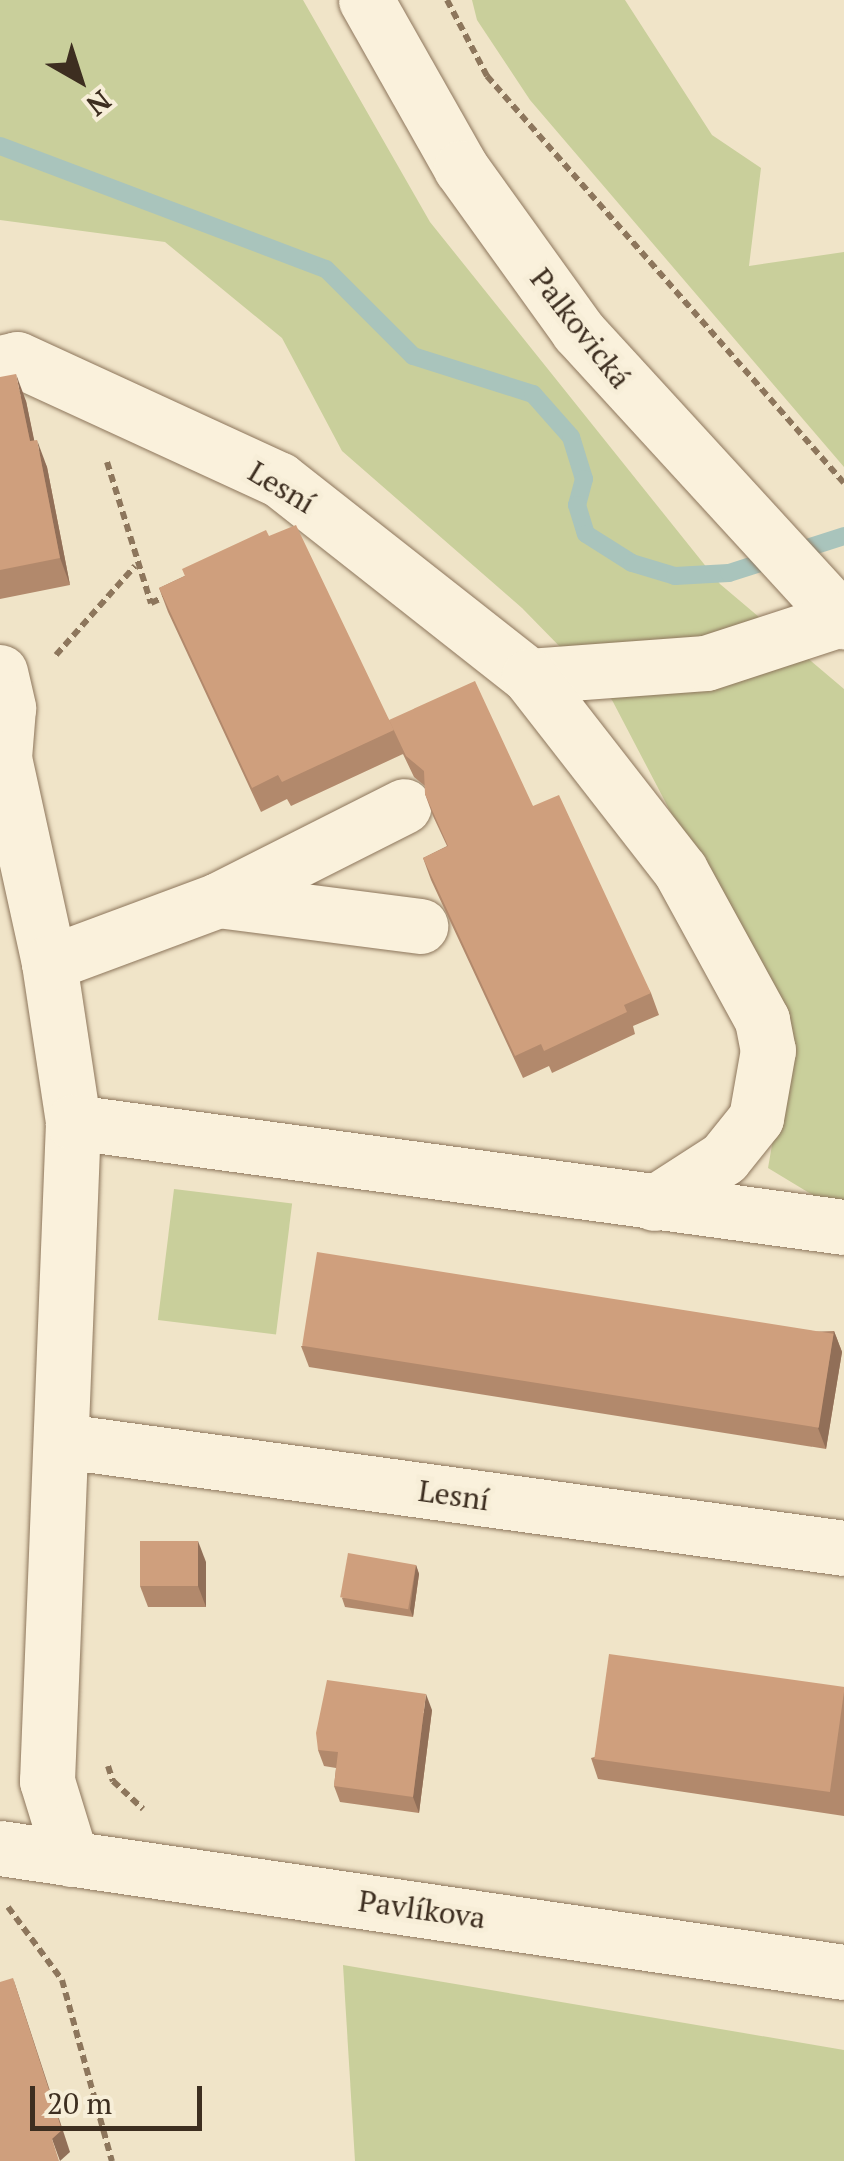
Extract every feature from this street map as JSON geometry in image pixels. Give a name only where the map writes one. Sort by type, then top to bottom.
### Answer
[{"type":"street","name":"Palkovická","points":[[366,0],[461,168],[578,331],[834,611]]},
{"type":"street","name":"Lesní","points":[[0,363],[18,359],[280,480],[529,676],[680,870],[762,1020],[768,1050],[756,1118],[724,1158],[654,1203]]},
{"type":"street","points":[[529,676],[706,663],[834,611]]},
{"type":"street","points":[[3,724],[49,962],[73,1122],[47,1781],[71,1860]]},
{"type":"street","points":[[49,962],[218,900],[404,806]]},
{"type":"street","points":[[218,900],[420,926]]},
{"type":"street","points":[[73,1122],[844,1227]]},
{"type":"street","name":"Lesní","points":[[63,1442],[844,1548]]},
{"type":"street","name":"Pavlíkova","points":[[0,1848],[844,1972]]},
{"type":"path","points":[[447,0],[486,76],[844,483]]},
{"type":"path","points":[[89,392],[135,566],[150,603],[184,587]]},
{"type":"path","points":[[3,724],[135,566]]},
{"type":"path","points":[[0,1899],[30,1928],[62,1980],[112,2161]]},
{"type":"green space","points":[[0,0],[303,0],[430,222],[720,584],[844,689],[844,1214],[768,1168],[787,1059],[725,916],[612,700],[522,608],[342,451],[282,338],[165,242],[0,220]]},
{"type":"green space","points":[[472,0],[625,0],[712,135],[761,168],[749,266],[844,252],[844,467],[530,100],[477,20]]},
{"type":"green space","points":[[174,1189],[292,1204],[276,1335],[158,1320]]},
{"type":"green space","points":[[343,1965],[844,2050],[844,2161],[355,2161]]},
{"type":"building","points":[[16,374],[30,441],[37,440],[60,558],[0,570],[0,377]]},
{"type":"building","points":[[296,525],[394,730],[282,782],[278,775],[252,788],[159,588],[185,576],[182,569],[266,530],[269,536]]},
{"type":"building","points":[[475,681],[533,806],[559,795],[651,993],[624,1005],[627,1012],[544,1051],[541,1044],[515,1056],[423,858],[448,846],[425,794],[424,771],[406,756],[389,720]]},
{"type":"building","points":[[317,1252],[834,1334],[819,1428],[302,1346]]},
{"type":"building","points":[[140,1541],[198,1541],[198,1586],[140,1586]]},
{"type":"building","points":[[348,1553],[416,1565],[408,1609],[340,1597]]},
{"type":"building","points":[[609,1654],[844,1687],[830,1792],[594,1759]]},
{"type":"building","points":[[327,1680],[426,1694],[413,1797],[334,1786],[338,1752],[318,1750],[316,1733]]},
{"type":"building","points":[[13,1978],[62,2130],[52,2139],[59,2161],[0,2161],[0,1982]]},
{"type":"waterway","points":[[0,146],[326,269],[413,356],[533,394],[571,437],[584,479],[577,505],[586,534],[632,563],[675,576],[729,573],[844,536]]}]
